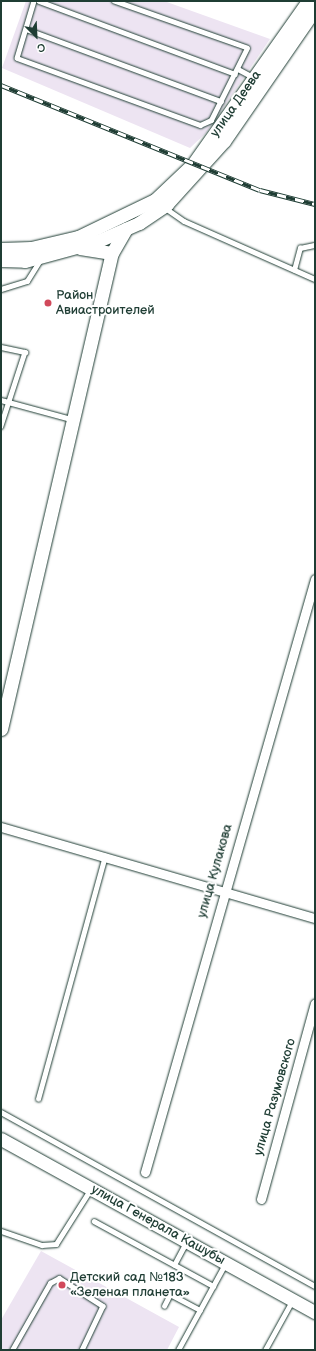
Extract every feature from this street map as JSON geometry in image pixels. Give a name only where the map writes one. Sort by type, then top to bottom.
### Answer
[{"type":"street","name":"улица Деева","points":[[159,203],[193,164],[308,1]]},
{"type":"street","points":[[1,260],[42,256],[76,247],[126,229],[198,173],[224,141],[315,9]]},
{"type":"street","points":[[1,249],[31,248],[78,237],[159,203]]},
{"type":"street","points":[[1,729],[4,706],[112,253],[126,229]]},
{"type":"street","points":[[76,247],[112,253]]},
{"type":"street","name":"улица Кулакова","points":[[145,1172],[223,891],[315,579]]},
{"type":"street","points":[[1,827],[106,855],[315,918]]},
{"type":"street","name":"улица Разумовского","points":[[261,1199],[315,1003]]},
{"type":"street","name":"улица Генерала Кашубы","points":[[1,1139],[315,1312]]},
{"type":"lane","points":[[34,1],[17,58],[200,125],[211,120],[237,72],[247,48],[114,1]]},
{"type":"lane","points":[[39,1],[255,78]]},
{"type":"lane","points":[[26,29],[221,101]]},
{"type":"lane","points":[[159,203],[184,221],[315,279]]},
{"type":"lane","points":[[294,270],[300,248],[314,245]]},
{"type":"lane","points":[[1,289],[27,282],[42,256]]},
{"type":"lane","points":[[1,347],[25,352],[1,426]]},
{"type":"lane","points":[[1,400],[73,420]]},
{"type":"lane","points":[[38,1099],[106,855]]},
{"type":"lane","points":[[1,1112],[315,1286]]},
{"type":"lane","points":[[1,1231],[42,1245],[56,1244],[91,1188]]},
{"type":"lane","points":[[94,1221],[213,1286]]},
{"type":"lane","points":[[174,1265],[187,1241]]},
{"type":"lane","points":[[178,1350],[226,1263]]},
{"type":"lane","points":[[12,1350],[50,1283],[59,1278],[103,1306],[82,1350]]},
{"type":"lane","points":[[164,1306],[170,1294],[200,1310]]},
{"type":"lane","points":[[265,1350],[293,1300]]},
{"type":"shaded area","points":[[26,1],[164,1],[270,39],[206,133],[190,148],[2,68]]},
{"type":"shaded area","name":"Детский сад №183 «Зеленая планета»","points":[[41,1251],[179,1327],[167,1350],[1,1350],[1,1320]]},
{"type":"railway","points":[[1,85],[260,190],[315,204]]},
{"type":"place","name":"Район Авиастроителей","points":[[48,303]]},
{"type":"place","name":"Детский сад №183 «Зеленая планета»","points":[[62,1285]]}]
